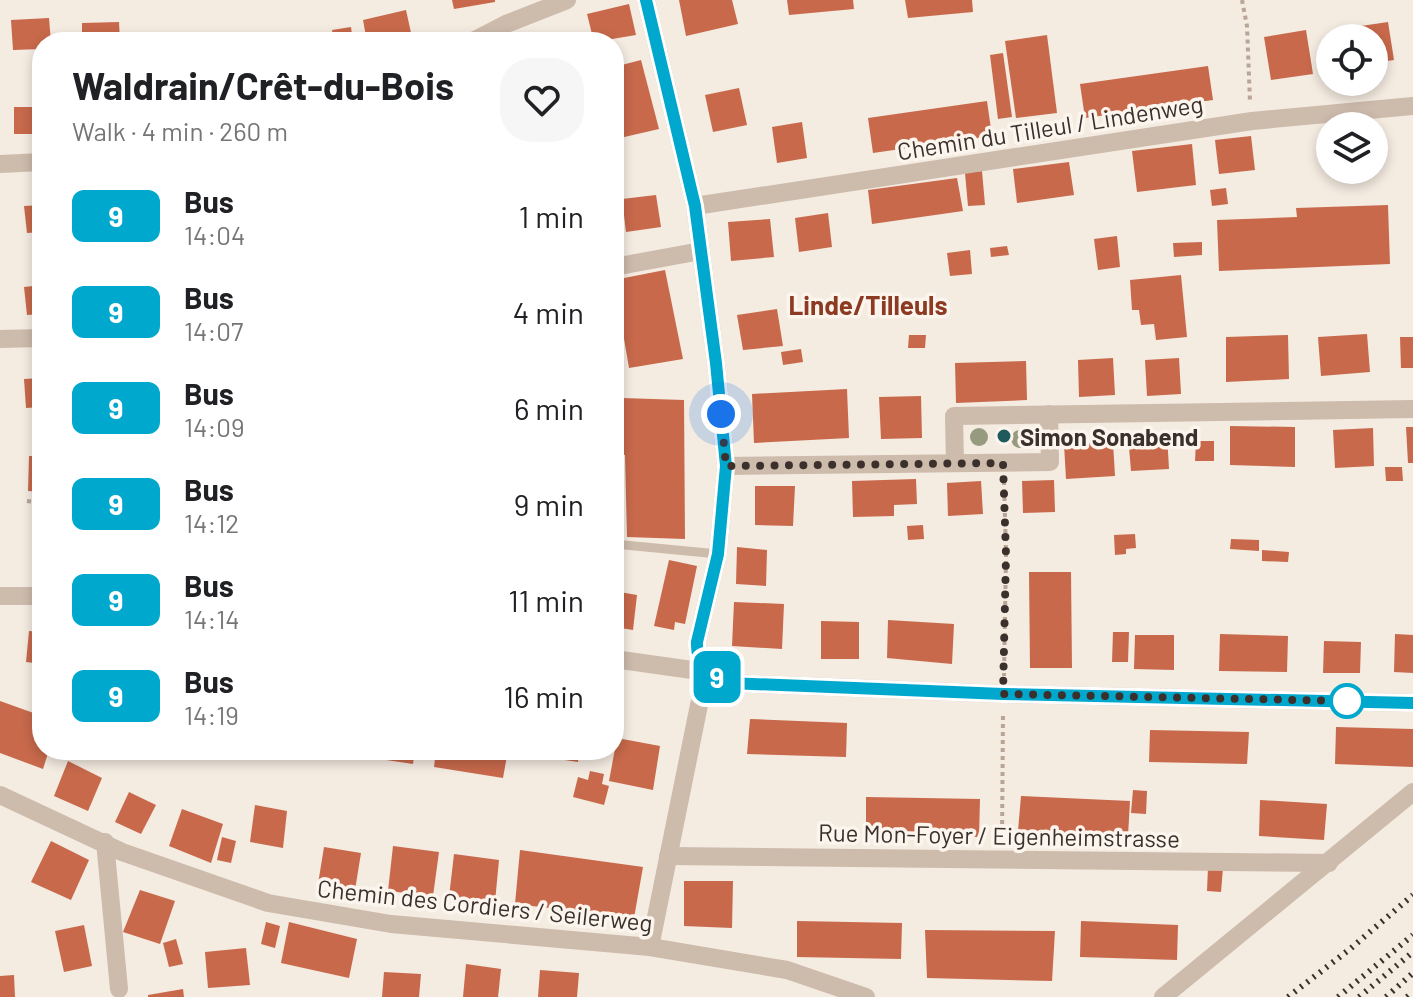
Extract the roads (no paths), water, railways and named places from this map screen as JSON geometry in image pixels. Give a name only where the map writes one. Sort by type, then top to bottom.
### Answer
[{"type":"street","points":[[490,32],[567,0]]},
{"type":"street","points":[[646,0],[695,206],[726,466],[718,554],[697,642],[697,654],[706,672],[705,691],[699,705],[650,947]]},
{"type":"street","name":"Chemin du Tilleul / Lindenweg","points":[[695,206],[1252,121],[1413,106]]},
{"type":"street","points":[[0,164],[32,162]]},
{"type":"street","points":[[624,265],[701,251]]},
{"type":"street","points":[[0,339],[32,338]]},
{"type":"street","points":[[955,463],[954,416],[1413,409]]},
{"type":"street","points":[[726,466],[1050,462],[1049,414]]},
{"type":"street","points":[[0,596],[32,596]]},
{"type":"street","points":[[624,660],[706,672],[729,683],[1003,694],[1413,703]]},
{"type":"street","points":[[1163,997],[1413,792]]},
{"type":"street","name":"Chemin des Cordiers / Seilerweg","points":[[0,795],[122,852],[268,903],[391,924],[650,947],[787,970],[866,997]]},
{"type":"street","points":[[105,842],[119,989]]},
{"type":"street","name":"Rue Mon-Foyer / Eigenheimstrasse","points":[[668,856],[1329,863]]},
{"type":"lane","points":[[624,545],[718,554]]},
{"type":"railway","points":[[1288,997],[1413,895]]},
{"type":"railway","points":[[1338,997],[1413,935]]},
{"type":"railway","points":[[1359,997],[1413,952]]},
{"type":"railway","points":[[1386,997],[1413,973]]},
{"type":"railway","points":[[1407,997],[1413,992]]},
{"type":"place","name":"Simon Sonabend","points":[[1004,436]]},
{"type":"district","name":"Linde/Tilleuls","points":[[868,304]]}]
